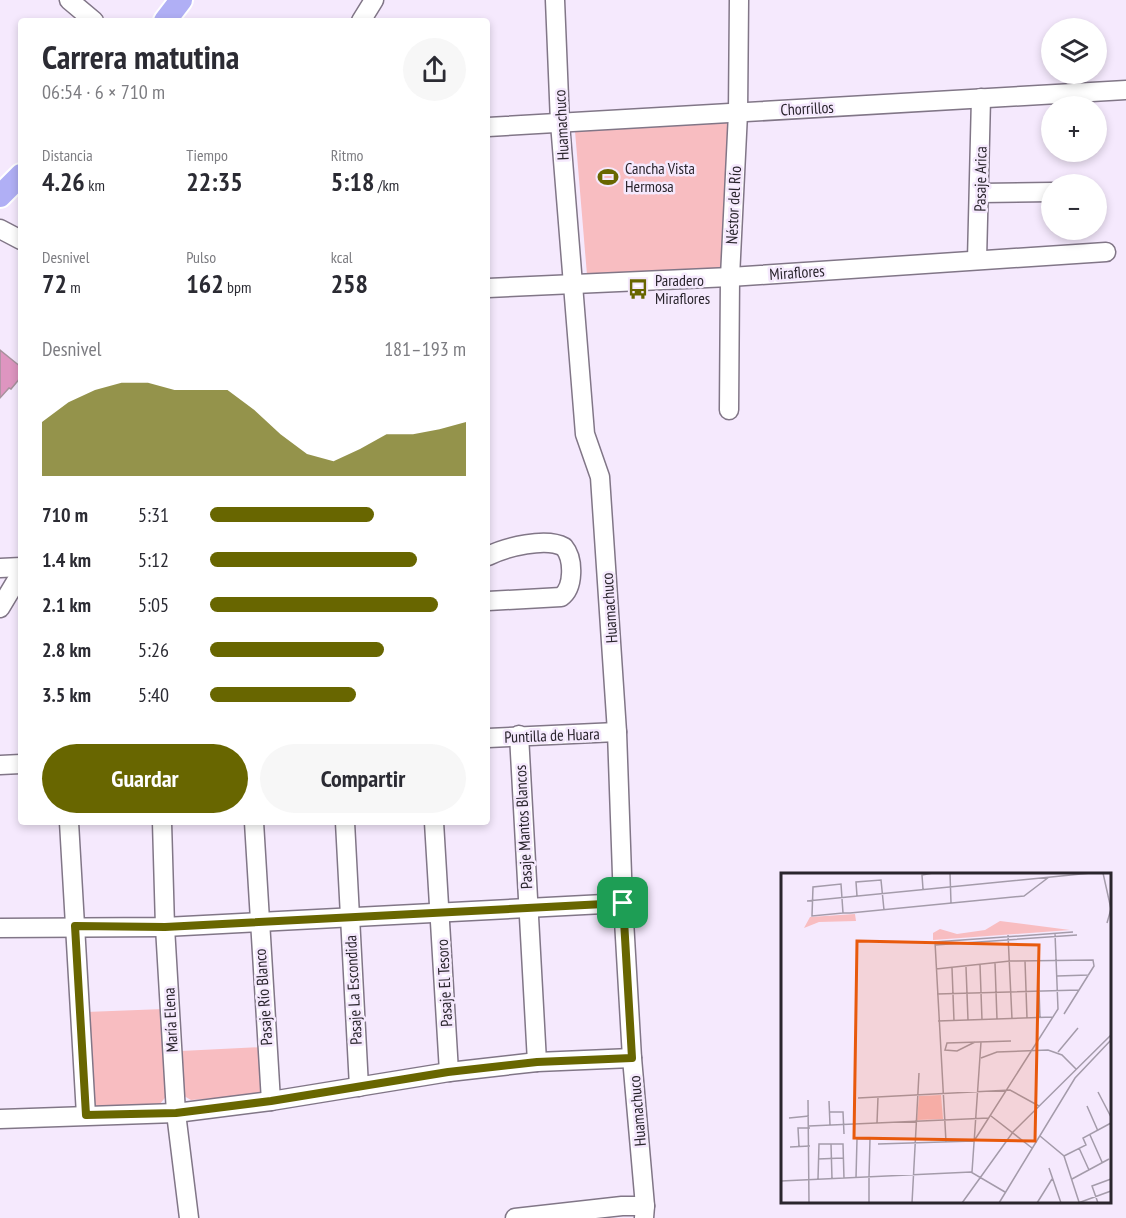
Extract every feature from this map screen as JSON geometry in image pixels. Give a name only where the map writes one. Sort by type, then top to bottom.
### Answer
[{"type":"main road","points":[[167,18],[181,0]]},
{"type":"main road","points":[[0,196],[18,178]]},
{"type":"street","points":[[69,0],[90,18]]},
{"type":"street","points":[[364,18],[376,0]]},
{"type":"street","points":[[375,18],[376,0]]},
{"type":"street","name":"Huamachuco","points":[[555,0],[560,123],[585,434],[600,477],[617,732],[623,903],[632,1058],[645,1212]]},
{"type":"street","name":"Néstor del Río","points":[[729,410],[730,277],[738,112],[739,0]]},
{"type":"street","name":"Chorrillos","points":[[490,127],[1126,90]]},
{"type":"street","name":"Pasaje Arica","points":[[977,260],[981,98]]},
{"type":"street","points":[[980,193],[1041,192]]},
{"type":"street","points":[[0,229],[18,238]]},
{"type":"street","name":"Miraflores","points":[[490,288],[730,277],[1106,252]]},
{"type":"street","points":[[490,555],[531,544],[552,543],[564,547],[570,558],[569,587],[561,597],[490,602]]},
{"type":"street","points":[[0,568],[18,567]]},
{"type":"street","points":[[0,608],[18,578]]},
{"type":"street","name":"Puntilla de Huara","points":[[490,738],[617,732]]},
{"type":"street","name":"Pasaje Mantos Blancos","points":[[519,735],[537,1062]]},
{"type":"street","points":[[0,765],[18,764]]},
{"type":"street","points":[[69,825],[86,1115]]},
{"type":"street","name":"María Elena","points":[[162,825],[165,927],[176,1113],[189,1218]]},
{"type":"street","name":"Pasaje Río Blanco","points":[[254,825],[258,922],[271,1101]]},
{"type":"street","name":"Pasaje La Escondida","points":[[345,825],[359,1087]]},
{"type":"street","name":"Pasaje El Tesoro","points":[[434,825],[448,1072]]},
{"type":"street","points":[[0,928],[165,927],[623,903]]},
{"type":"street","points":[[0,1113],[86,1115],[176,1113],[271,1101],[448,1072],[537,1062],[632,1058]]},
{"type":"street","points":[[515,1218],[622,1206],[645,1212]]},
{"type":"shaded area","points":[[733,121],[726,269],[587,275],[575,131]]},
{"type":"shaded area","points":[[164,1009],[168,1094],[160,1104],[90,1107],[86,1012]]},
{"type":"shaded area","points":[[262,1047],[266,1094],[191,1100],[184,1096],[181,1051]]},
{"type":"building","points":[[0,350],[18,365],[18,381],[0,398]]},
{"type":"place","name":"Cancha Vista Hermosa","points":[[608,177]]},
{"type":"place","name":"Paradero Miraflores","points":[[638,289]]},
{"type":"route","points":[[623,903],[632,1058],[537,1062],[448,1072],[271,1101],[176,1113],[86,1115],[75,926],[165,927],[623,903]]}]
